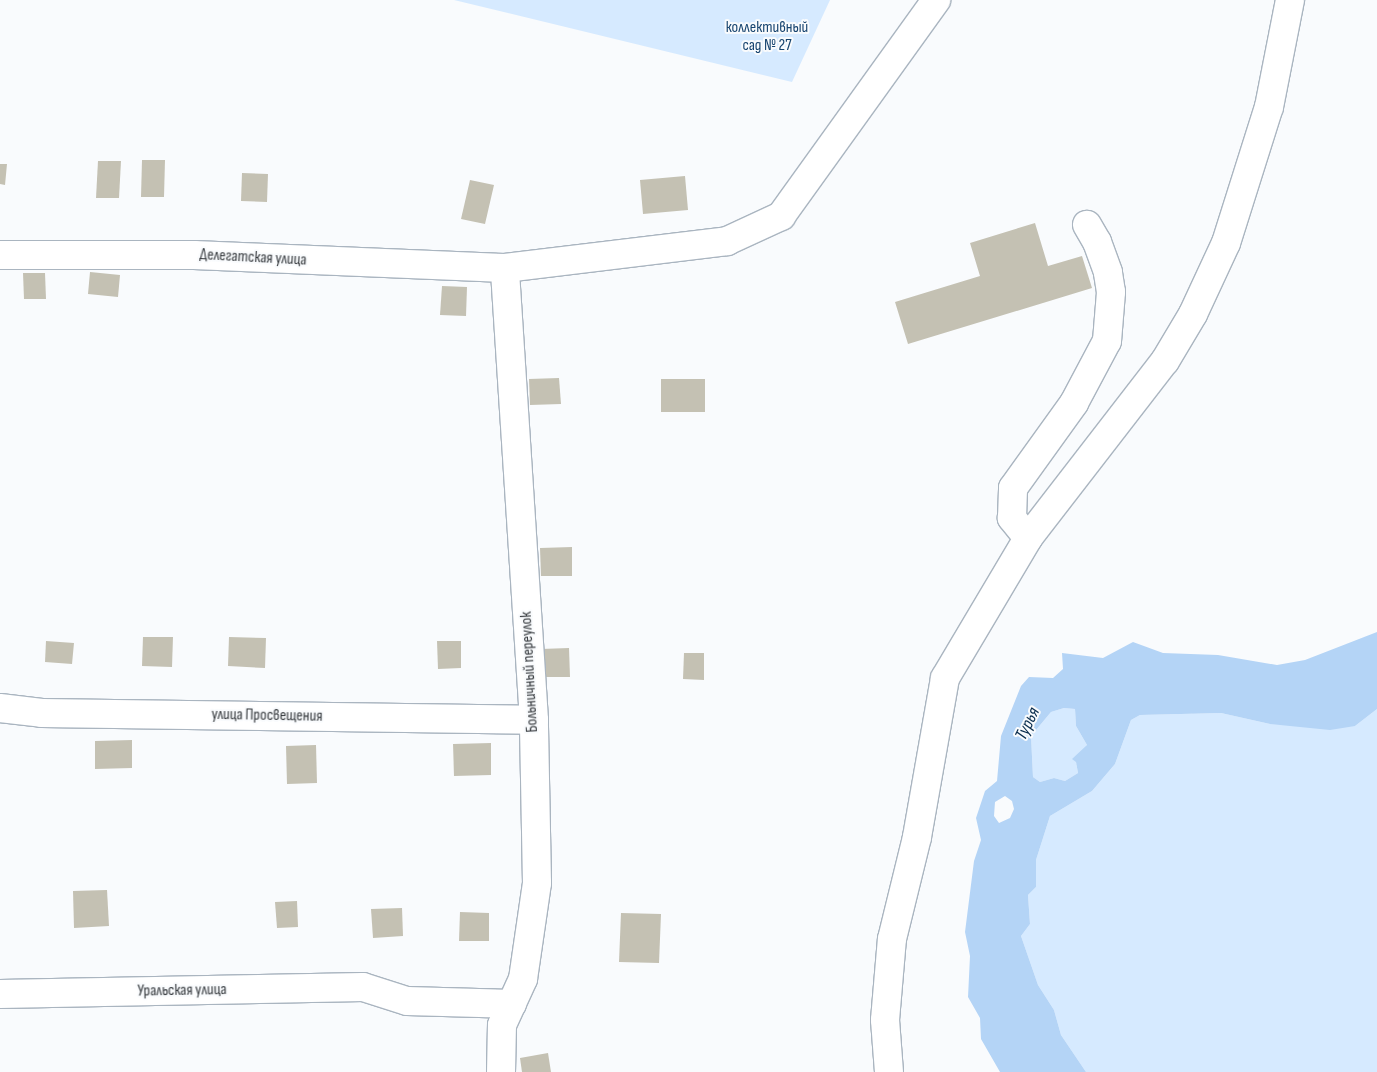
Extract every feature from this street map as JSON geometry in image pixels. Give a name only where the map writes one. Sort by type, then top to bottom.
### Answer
[{"type":"street","name":"Делегатская улица","points":[[0,255],[194,255],[505,268],[727,241],[781,216],[936,0]]},
{"type":"street","points":[[889,1072],[886,1020],[892,940],[917,837],[945,678],[1028,538],[1164,361],[1193,314],[1226,243],[1269,107],[1290,0]]},
{"type":"street","points":[[1028,538],[1012,518],[1013,488],[1074,403],[1107,341],[1111,292],[1108,272],[1098,242],[1087,225]]},
{"type":"street","name":"Больничный переулок","points":[[501,1072],[502,1025],[523,979],[537,882],[534,720],[505,268]]},
{"type":"street","name":"улица Просвещения","points":[[0,708],[42,713],[534,720]]},
{"type":"street","name":"Уральская улица","points":[[0,994],[363,987],[407,1001],[512,1004]]},
{"type":"green space","name":"коллективный сад № 27","points":[[454,0],[830,0],[792,82]]},
{"type":"green space","points":[[1064,708],[1075,709],[1076,726],[1087,745],[1076,762],[1078,773],[1065,781],[1054,778],[1040,782],[1033,777],[1031,736],[1051,712]]},
{"type":"green space","points":[[1377,709],[1377,1072],[1086,1072],[1061,1035],[1054,1010],[1038,985],[1021,936],[1030,924],[1028,895],[1036,887],[1036,860],[1050,816],[1092,791],[1115,764],[1131,720],[1140,715],[1221,713],[1270,724],[1355,726]]},
{"type":"water","name":"Турья","points":[[1377,632],[1377,709],[1355,726],[1330,730],[1270,724],[1221,713],[1140,715],[1131,720],[1115,764],[1092,791],[1050,816],[1036,860],[1036,887],[1028,895],[1030,924],[1021,936],[1038,985],[1054,1010],[1061,1035],[1086,1072],[1000,1072],[981,1039],[980,1018],[968,997],[970,956],[965,932],[974,861],[981,840],[976,818],[985,791],[997,781],[1001,736],[1021,686],[1029,677],[1053,678],[1063,669],[1062,653],[1103,658],[1133,642],[1163,653],[1218,655],[1277,665],[1305,660]],"holes":[[[1064,708],[1075,709],[1076,726],[1087,745],[1072,759],[1076,762],[1078,773],[1065,781],[1054,778],[1040,782],[1033,777],[1031,736],[1051,712]],[[1005,796],[1012,801],[1014,809],[1010,818],[999,823],[994,816],[995,802]]]},
{"type":"building","points":[[142,160],[165,160],[164,197],[141,197]]},
{"type":"building","points":[[98,161],[121,161],[119,198],[96,198]]},
{"type":"building","points":[[0,164],[7,164],[5,185],[0,184]]},
{"type":"building","points":[[242,173],[268,174],[267,202],[241,201]]},
{"type":"building","points":[[685,176],[688,210],[643,214],[640,180]]},
{"type":"building","points":[[470,180],[494,185],[485,224],[461,219]]},
{"type":"building","points":[[1035,223],[1048,266],[1082,256],[1092,288],[908,344],[895,302],[980,276],[970,243]]},
{"type":"building","points":[[90,272],[120,275],[118,297],[88,294]]},
{"type":"building","points":[[23,273],[45,273],[46,299],[24,299]]},
{"type":"building","points":[[442,286],[467,287],[466,316],[440,315]]},
{"type":"building","points":[[559,378],[561,404],[530,405],[529,379]]},
{"type":"building","points":[[661,379],[705,379],[705,412],[661,412]]},
{"type":"building","points":[[572,547],[572,576],[541,576],[540,548]]},
{"type":"building","points":[[143,637],[173,637],[172,667],[142,666]]},
{"type":"building","points":[[229,637],[266,638],[265,668],[228,666]]},
{"type":"building","points":[[46,641],[74,643],[72,664],[45,662]]},
{"type":"building","points":[[437,641],[461,641],[461,668],[438,669]]},
{"type":"building","points":[[569,648],[570,677],[542,677],[541,649]]},
{"type":"building","points":[[684,653],[704,653],[704,680],[683,679]]},
{"type":"building","points":[[132,740],[132,768],[95,769],[95,741]]},
{"type":"building","points":[[491,743],[491,775],[454,776],[453,744]]},
{"type":"building","points":[[316,745],[317,783],[287,784],[286,746]]},
{"type":"building","points":[[107,890],[109,926],[74,928],[73,891]]},
{"type":"building","points":[[297,901],[298,927],[277,928],[275,902]]},
{"type":"building","points":[[402,908],[403,936],[373,938],[371,909]]},
{"type":"building","points":[[460,912],[489,913],[489,941],[459,941]]},
{"type":"building","points":[[621,913],[661,914],[659,963],[619,962]]},
{"type":"building","points":[[548,1053],[551,1072],[522,1072],[520,1058]]}]
